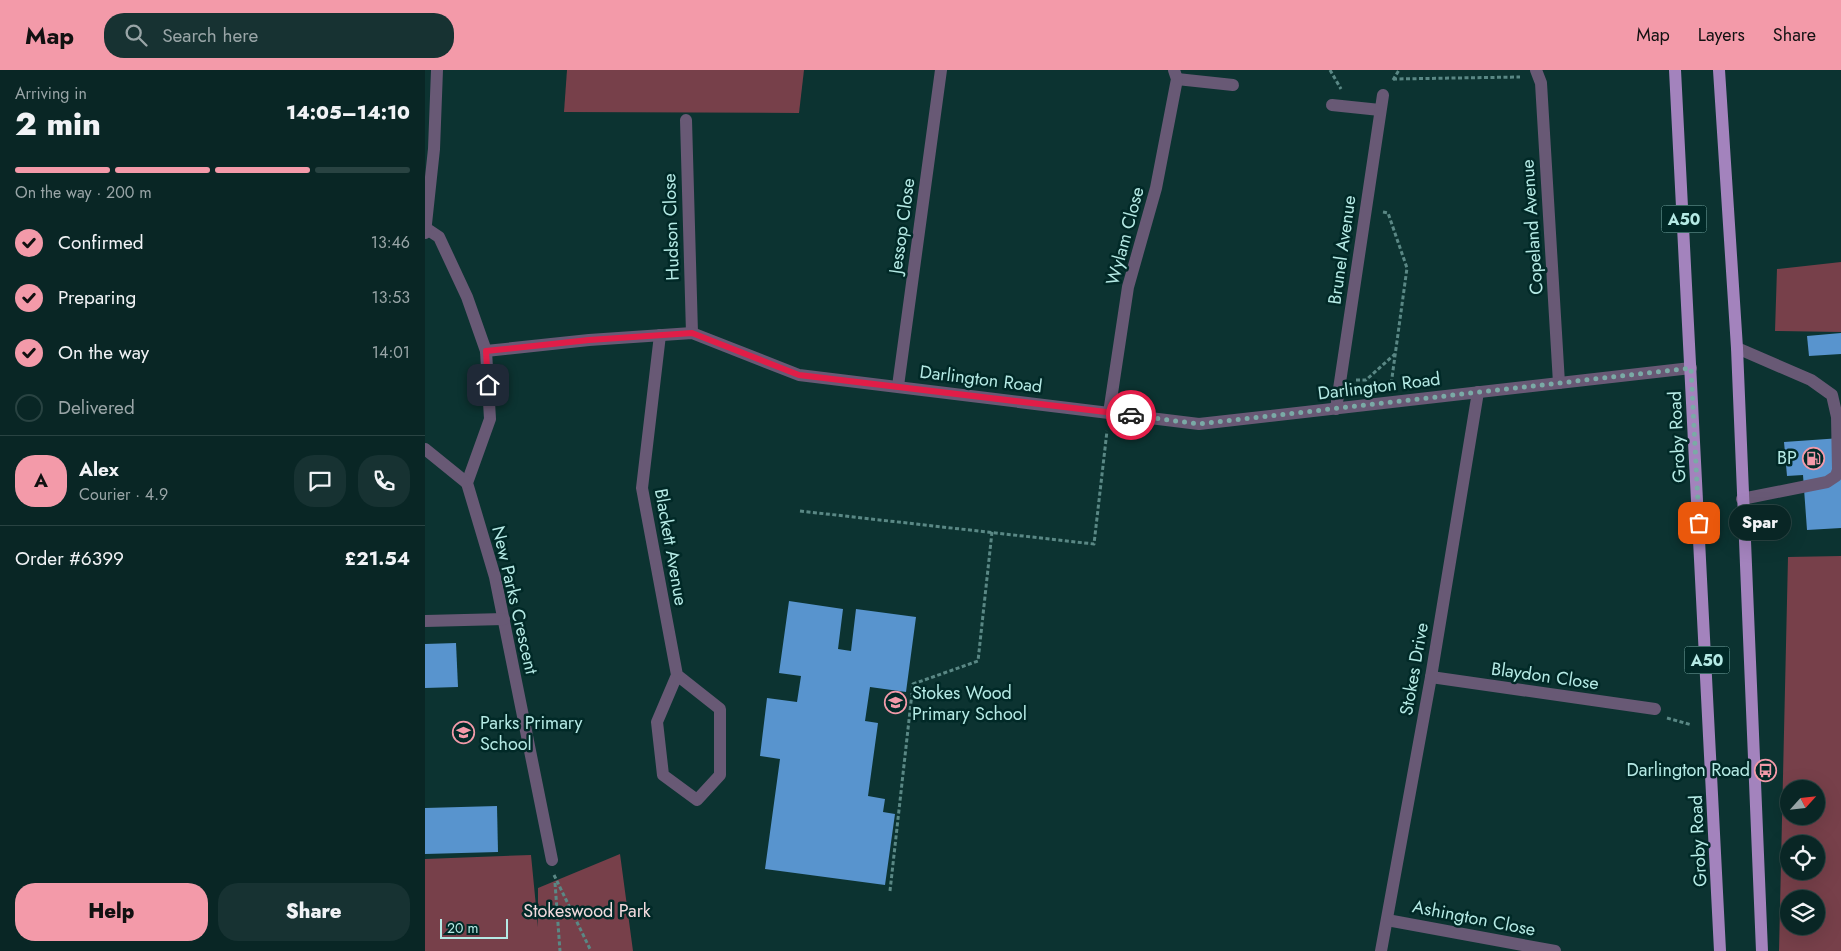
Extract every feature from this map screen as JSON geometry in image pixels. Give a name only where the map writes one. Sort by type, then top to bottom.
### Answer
[{"type":"main road","name":"Groby Road","points":[[1675,70],[1720,951]]},
{"type":"main road","name":"A50","points":[[1719,70],[1737,348],[1742,499],[1761,886],[1762,951]]},
{"type":"street","points":[[425,449],[467,483],[490,419],[486,351],[467,297],[439,237],[426,231],[434,149],[437,70]]},
{"type":"street","name":"Jessop Close","points":[[898,386],[941,70]]},
{"type":"street","name":"Copeland Avenue","points":[[1537,73],[1541,83],[1559,383]]},
{"type":"street","points":[[1175,75],[1233,85]]},
{"type":"street","name":"Wylam Close","points":[[1109,412],[1129,286],[1156,188],[1175,75]]},
{"type":"street","name":"Brunel Avenue","points":[[1336,409],[1383,95]]},
{"type":"street","points":[[1333,104],[1380,110]]},
{"type":"street","name":"Hudson Close","points":[[686,120],[692,333]]},
{"type":"street","name":"Darlington Road","points":[[486,351],[589,340],[692,333],[799,375],[1199,424],[1691,368]]},
{"type":"street","name":"Blackett Avenue","points":[[660,335],[642,488],[677,676]]},
{"type":"street","points":[[1737,348],[1811,380],[1831,395],[1837,417],[1839,470],[1836,476],[1827,482],[1742,499]]},
{"type":"street","name":"Stokes Drive","points":[[1381,951],[1431,677],[1478,392]]},
{"type":"street","name":"New Parks Crescent","points":[[467,483],[495,577],[553,860]]},
{"type":"street","points":[[425,621],[503,619]]},
{"type":"street","points":[[677,676],[720,709],[720,775],[697,800],[663,776],[657,722],[677,676]]},
{"type":"street","name":"Blaydon Close","points":[[1431,677],[1655,708]]},
{"type":"street","name":"Ashington Close","points":[[1387,920],[1555,951]]},
{"type":"path","points":[[1393,79],[1537,73]]},
{"type":"path","points":[[1366,208],[1388,213],[1407,268],[1389,403]]},
{"type":"path","points":[[1341,379],[1366,380],[1395,354]]},
{"type":"path","points":[[800,511],[1094,544],[1109,412]]},
{"type":"path","points":[[890,891],[913,684],[978,662],[992,532]]},
{"type":"path","points":[[1655,708],[1670,721],[1710,728]]},
{"type":"path","points":[[553,860],[559,951]]},
{"type":"path","points":[[555,880],[591,951]]},
{"type":"green space","points":[[567,70],[804,70],[799,113],[564,112]]},
{"type":"green space","points":[[1841,262],[1841,332],[1775,331],[1777,269]]},
{"type":"green space","points":[[1841,556],[1841,951],[1779,951],[1780,907],[1780,935],[1825,935],[1825,890],[1780,890],[1781,880],[1825,880],[1825,835],[1782,835],[1782,825],[1825,825],[1825,780],[1783,780],[1788,557]]},
{"type":"green space","name":"Stokeswood Park","points":[[620,854],[633,951],[425,951],[425,859],[531,855],[538,927],[538,888]]},
{"type":"building","points":[[1841,333],[1841,354],[1809,356],[1807,336]]},
{"type":"building","name":"BP","points":[[1841,438],[1841,528],[1807,530],[1803,475],[1787,476],[1784,442]]},
{"type":"building","points":[[789,601],[843,609],[838,649],[851,651],[856,609],[916,617],[906,692],[870,687],[865,721],[878,723],[868,796],[885,799],[883,812],[895,814],[885,885],[765,869],[780,759],[760,756],[767,698],[797,702],[801,676],[779,673]]},
{"type":"building","points":[[456,643],[458,687],[425,688],[425,644]]},
{"type":"building","points":[[497,806],[498,852],[425,854],[425,808]]},
{"type":"way so far","points":[[1131,415],[1199,424],[1691,368],[1699,523]]},
{"type":"place","name":"BP","points":[[1813,458]]},
{"type":"place","name":"Spar","points":[[1699,523]]},
{"type":"place","name":"Stokes Wood Primary School","points":[[896,703]]},
{"type":"place","name":"Parks Primary School","points":[[464,733]]},
{"type":"place","name":"Darlington Road","points":[[1766,770]]},
{"type":"route","points":[[488,385],[486,351],[589,340],[692,333],[799,375],[1131,415]]}]
